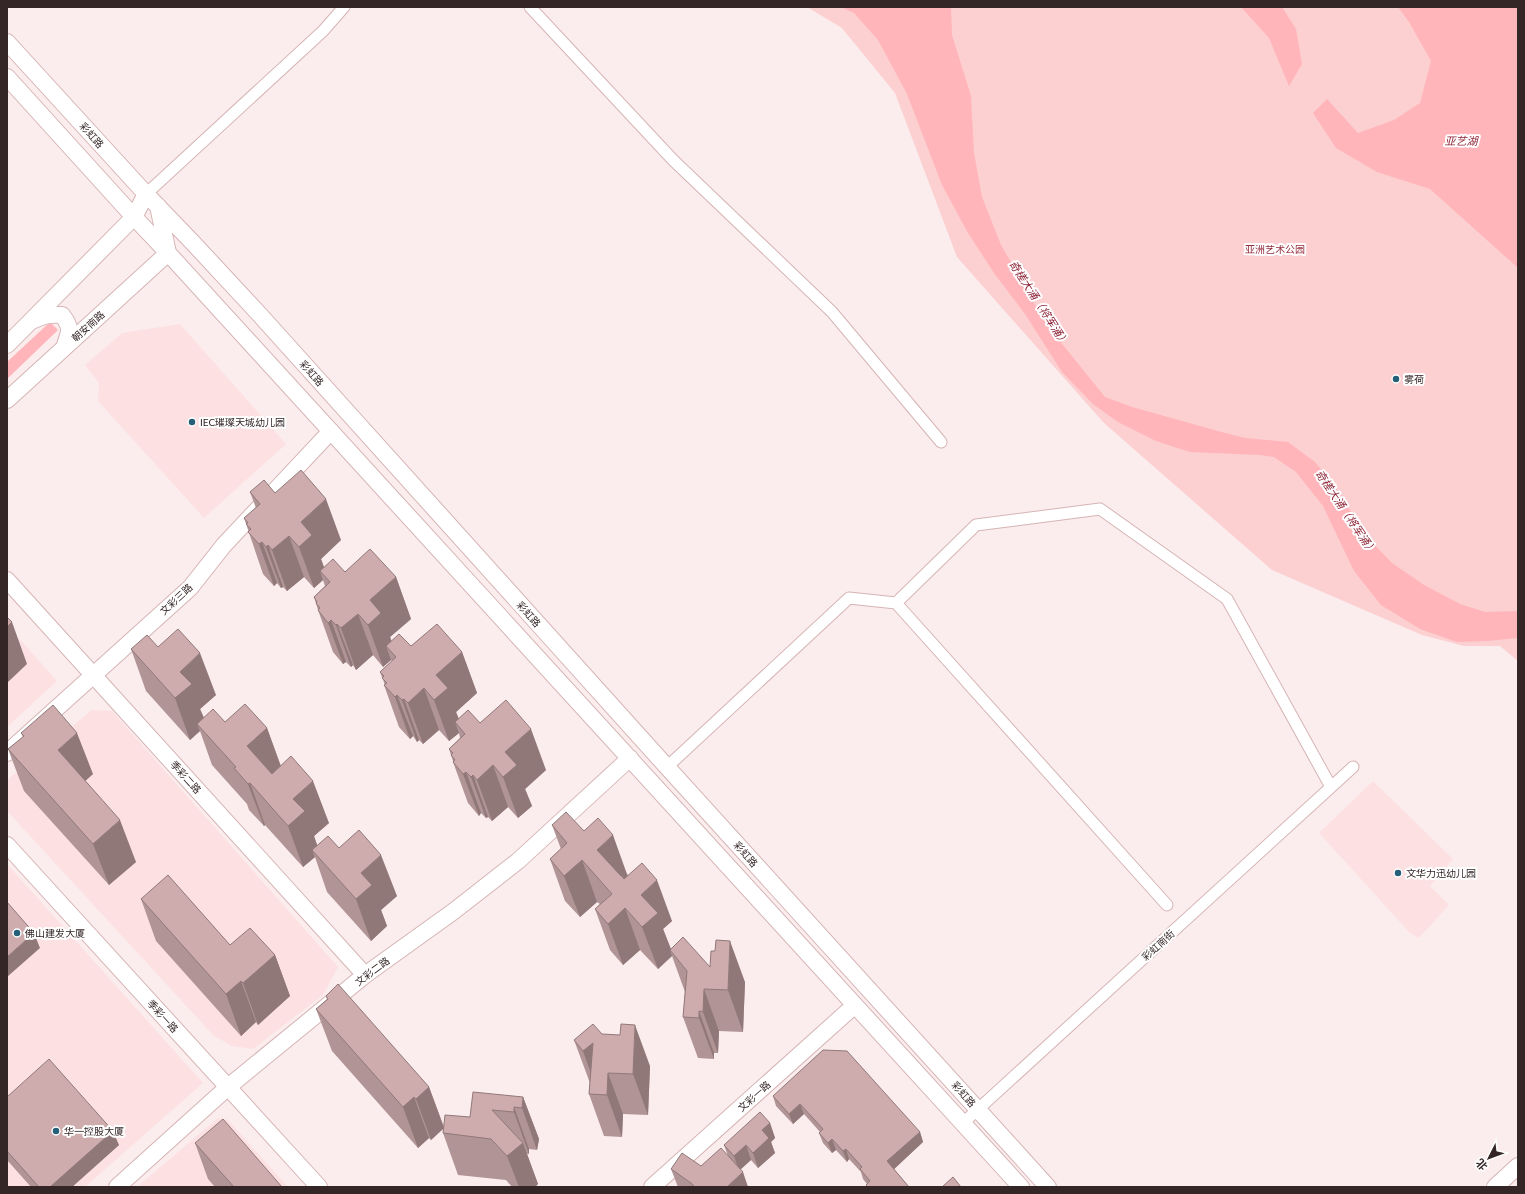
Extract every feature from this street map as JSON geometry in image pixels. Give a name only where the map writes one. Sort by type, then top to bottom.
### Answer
[{"type":"street","points":[[7,345],[134,217],[146,194],[323,31],[344,7]]},
{"type":"street","points":[[530,7],[673,160],[832,312],[941,442]]},
{"type":"street","name":"彩虹路","points":[[7,42],[146,194],[260,315],[1048,1187]]},
{"type":"street","name":"彩虹路","points":[[7,77],[1021,1187]]},
{"type":"street","points":[[158,206],[168,253]]},
{"type":"street","name":"朝安南路","points":[[7,400],[168,253]]},
{"type":"street","points":[[30,323],[41,316],[51,314],[62,315],[68,324],[69,333],[64,348]]},
{"type":"street","name":"文彩三路","points":[[7,753],[190,588],[224,545],[331,431]]},
{"type":"street","points":[[896,603],[976,525],[1100,509],[1227,599],[1331,787]]},
{"type":"street","name":"季彩二路","points":[[7,580],[365,975]]},
{"type":"street","points":[[667,767],[849,598],[896,603],[1167,905]]},
{"type":"street","name":"文彩二路","points":[[117,1187],[228,1087],[365,975],[454,911],[518,861],[630,758]]},
{"type":"street","name":"彩虹南街","points":[[963,1123],[1353,767]]},
{"type":"street","name":"季彩一路","points":[[7,845],[319,1187]]},
{"type":"street","name":"文彩一路","points":[[652,1187],[855,1005]]},
{"type":"street","points":[[1495,1187],[1518,1166]]},
{"type":"shaded area","name":"IEC璀璨天城幼儿园","points":[[180,324],[286,444],[204,518],[98,401],[99,383],[85,365],[122,333]]},
{"type":"shaded area","points":[[7,625],[57,681],[7,727]]},
{"type":"shaded area","points":[[92,710],[112,711],[338,967],[323,995],[253,1049],[232,1046],[214,1036],[7,811],[7,780]]},
{"type":"shaded area","name":"文华力迅幼儿园","points":[[1373,781],[1453,859],[1430,886],[1449,905],[1419,938],[1410,933],[1319,833]]},
{"type":"shaded area","points":[[7,864],[203,1083],[85,1187],[7,1187]]},
{"type":"shaded area","points":[[218,1118],[228,1120],[288,1187],[137,1187]]},
{"type":"green space","name":"亚洲艺术公园","points":[[807,7],[1518,7],[1518,661],[1500,646],[1464,646],[1422,635],[1272,570],[1104,423],[957,257],[895,93],[842,28]]},
{"type":"water","name":"奇槎大涌（将军涌）","points":[[841,7],[951,7],[952,35],[971,96],[974,153],[982,197],[1001,245],[1046,324],[1105,397],[1132,407],[1245,438],[1288,442],[1315,462],[1336,488],[1367,537],[1392,563],[1424,585],[1460,604],[1485,612],[1518,611],[1518,638],[1457,642],[1420,629],[1381,605],[1354,571],[1323,506],[1296,472],[1274,457],[1190,452],[1156,441],[1118,422],[1093,404],[1062,372],[1025,314],[994,273],[968,233],[942,185],[907,94],[878,40],[854,13]]},
{"type":"water","points":[[1241,7],[1282,7],[1296,29],[1302,64],[1289,86],[1269,38]]},
{"type":"water","name":"亚艺湖","points":[[1398,7],[1518,7],[1518,270],[1517,267],[1430,189],[1377,172],[1336,148],[1313,113],[1327,99],[1358,133],[1394,120],[1420,103],[1431,61],[1409,22]]},
{"type":"water","points":[[50,322],[58,330],[7,379],[7,362]]},
{"type":"building","points":[[301,470],[326,499],[301,522],[312,535],[299,547],[289,536],[272,550],[268,545],[266,547],[262,542],[259,544],[248,532],[251,529],[246,524],[248,523],[244,518],[260,504],[250,492],[264,480],[275,493]]},
{"type":"building","points":[[370,549],[396,577],[370,600],[381,613],[368,625],[358,614],[341,628],[331,620],[328,623],[318,610],[320,608],[314,597],[330,582],[320,571],[333,559],[345,572]]},
{"type":"building","points":[[7,617],[12,622],[7,627]]},
{"type":"building","points":[[437,624],[462,652],[436,675],[448,688],[434,700],[424,688],[408,703],[397,695],[395,697],[384,685],[387,683],[382,678],[384,676],[380,672],[396,657],[386,646],[399,634],[411,646]]},
{"type":"building","points":[[178,629],[200,653],[180,672],[192,684],[175,698],[131,649],[147,635],[158,647]]},
{"type":"building","points":[[506,700],[531,729],[505,752],[517,765],[503,777],[493,765],[477,780],[473,775],[471,777],[466,772],[463,774],[453,762],[455,760],[451,755],[453,753],[449,749],[465,734],[455,722],[468,710],[480,723]]},
{"type":"building","points":[[245,704],[267,728],[247,746],[272,774],[291,756],[313,781],[293,799],[305,811],[288,826],[250,783],[248,784],[234,768],[236,767],[197,724],[213,709],[225,722]]},
{"type":"building","points":[[53,705],[77,733],[58,750],[120,820],[93,844],[8,749],[24,736],[21,733]]},
{"type":"building","points":[[566,812],[584,831],[598,818],[613,835],[597,850],[624,879],[642,863],[657,880],[641,895],[658,913],[642,927],[625,908],[608,924],[595,909],[612,894],[582,860],[564,876],[550,859],[567,843],[552,825]]},
{"type":"building","points":[[359,830],[381,855],[361,873],[372,885],[356,899],[312,850],[328,836],[339,848]]},
{"type":"building","points":[[168,875],[230,945],[250,928],[275,955],[243,983],[241,981],[226,994],[141,899]]},
{"type":"building","points":[[7,902],[34,933],[7,957]]},
{"type":"building","points":[[683,937],[710,967],[711,951],[715,951],[716,940],[730,941],[728,990],[704,989],[703,1012],[699,1011],[699,1018],[683,1017],[687,971],[670,950]]},
{"type":"building","points":[[338,984],[429,1087],[416,1099],[414,1097],[403,1107],[316,1009],[328,999],[326,996]]},
{"type":"building","points":[[593,1024],[602,1034],[620,1035],[621,1024],[635,1025],[633,1074],[608,1073],[607,1095],[589,1094],[593,1043],[583,1051],[574,1040]]},
{"type":"building","points":[[823,1050],[847,1051],[920,1132],[887,1161],[909,1187],[868,1187],[866,1185],[870,1181],[860,1169],[862,1167],[846,1149],[843,1151],[832,1139],[828,1143],[819,1133],[823,1129],[800,1104],[789,1114],[773,1096]]},
{"type":"building","name":"华一控股大厦","points":[[49,1059],[113,1131],[50,1187],[39,1187],[7,1151],[7,1097]]},
{"type":"building","points":[[473,1092],[523,1097],[522,1108],[514,1107],[514,1112],[492,1110],[523,1143],[507,1156],[491,1139],[443,1133],[445,1115],[470,1117]]},
{"type":"building","points":[[760,1112],[770,1123],[762,1130],[769,1138],[753,1153],[746,1145],[734,1156],[724,1145]]},
{"type":"building","points":[[223,1119],[282,1187],[234,1187],[195,1143]]},
{"type":"building","points":[[721,1148],[743,1172],[727,1187],[695,1187],[671,1169],[682,1153],[701,1166]]},
{"type":"building","points":[[953,1177],[961,1187],[942,1187]]},
{"type":"place","name":"雾荷","points":[[1396,379]]},
{"type":"place","name":"IEC璀璨天城幼儿园","points":[[192,422]]},
{"type":"place","name":"文华力迅幼儿园","points":[[1398,873]]},
{"type":"place","name":"佛山建发大厦","points":[[17,933]]},
{"type":"place","name":"华一控股大厦","points":[[56,1131]]}]
